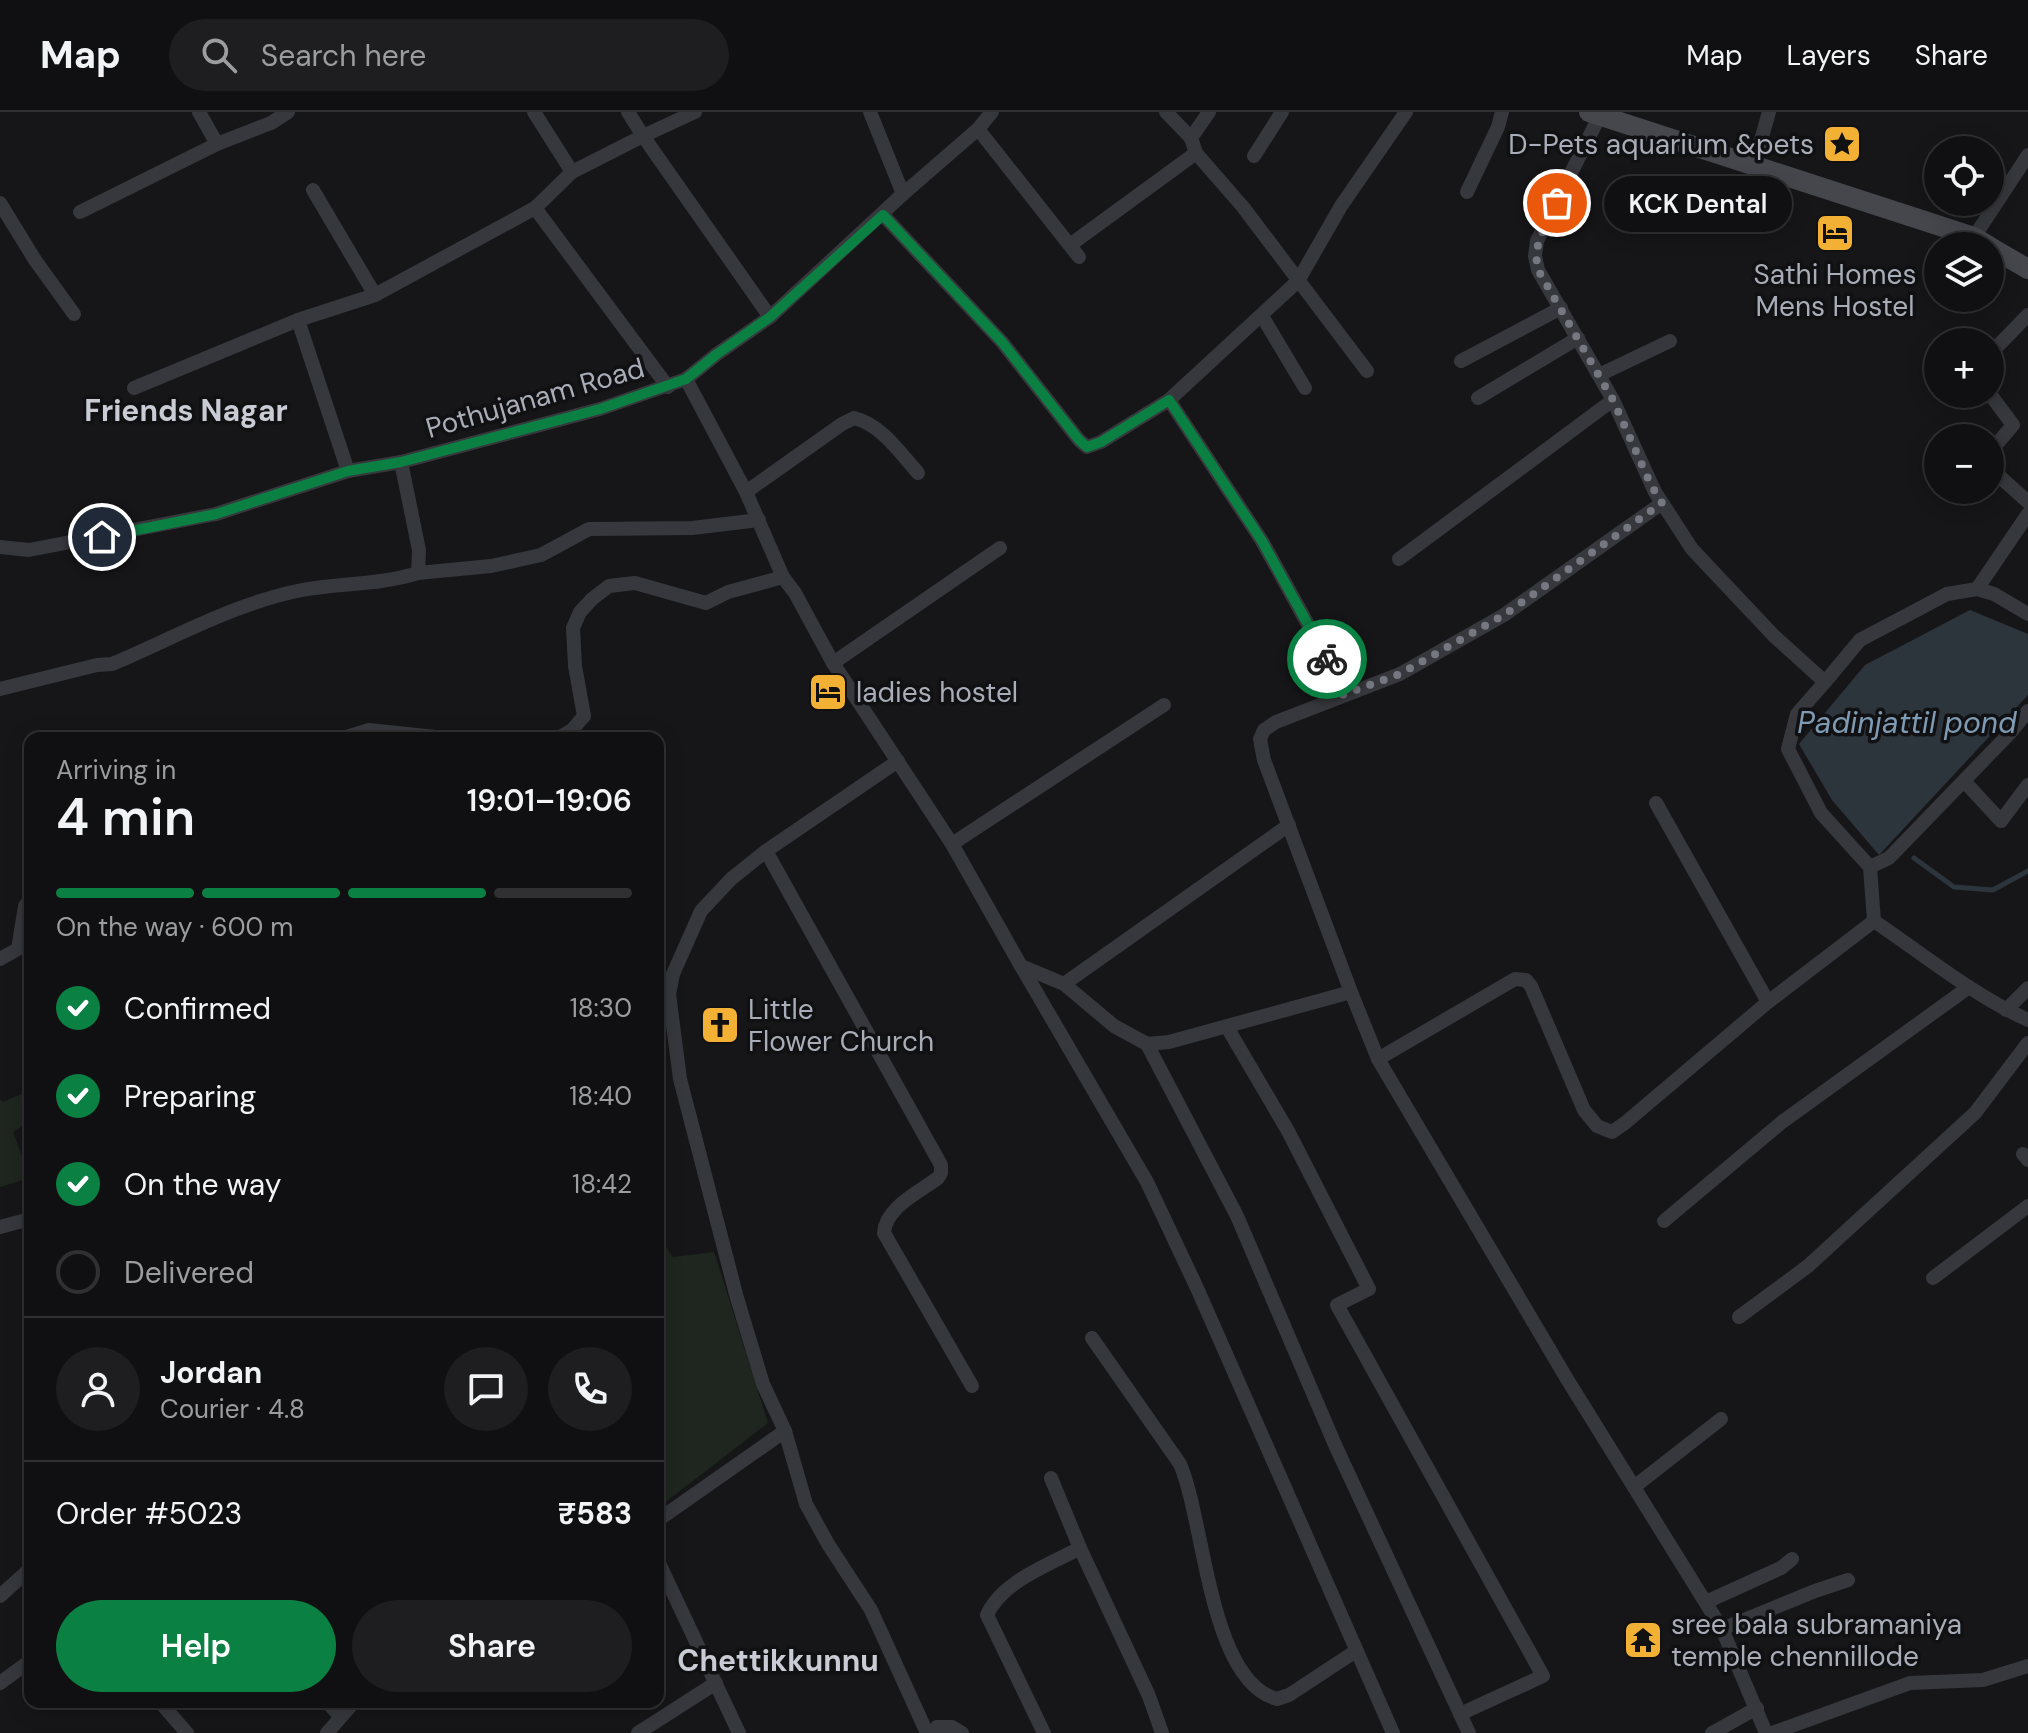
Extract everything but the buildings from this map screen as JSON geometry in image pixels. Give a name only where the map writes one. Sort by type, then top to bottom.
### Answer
[{"type":"main road","points":[[1594,114],[1952,232]]},
{"type":"main road","points":[[2004,255],[2028,269]]},
{"type":"street","points":[[199,112],[217,144]]},
{"type":"street","points":[[80,212],[187,157],[271,123],[288,112]]},
{"type":"street","points":[[534,112],[572,172]]},
{"type":"street","points":[[628,112],[770,317]]},
{"type":"street","points":[[134,388],[298,320],[375,295],[535,208],[572,172],[695,112]]},
{"type":"street","points":[[870,112],[903,194]]},
{"type":"street","name":"Pothujanam Road","points":[[0,547],[29,550],[216,514],[348,471],[401,462],[600,409],[668,387],[686,379],[770,317],[978,129],[992,112]]},
{"type":"street","points":[[1166,112],[1191,138],[1196,153],[1243,207],[1367,371]]},
{"type":"street","points":[[1191,138],[1209,112]]},
{"type":"street","points":[[1254,156],[1282,112]]},
{"type":"street","points":[[883,215],[1002,342],[1087,447],[1101,442],[1169,400],[1298,281],[1341,206],[1406,112]]},
{"type":"street","points":[[1467,192],[1502,112]]},
{"type":"street","points":[[1754,165],[1769,112]]},
{"type":"street","points":[[1594,114],[1537,241],[1535,256],[1538,270],[1613,400],[1651,485],[1692,549],[1774,636],[1825,682]]},
{"type":"street","points":[[978,129],[1074,251],[1196,153]]},
{"type":"street","points":[[1990,232],[2028,155]]},
{"type":"street","points":[[313,190],[375,295]]},
{"type":"street","points":[[0,203],[35,260],[74,314]]},
{"type":"street","points":[[535,208],[668,387]]},
{"type":"street","points":[[1461,361],[1561,308]]},
{"type":"street","points":[[2004,340],[2028,315]]},
{"type":"street","points":[[1262,316],[1305,388]]},
{"type":"street","points":[[298,320],[348,471]]},
{"type":"street","points":[[1478,398],[1578,338]]},
{"type":"street","points":[[1599,375],[1670,341]]},
{"type":"street","points":[[686,379],[746,492],[783,577],[833,663],[952,844],[1147,1182],[1197,1288],[1393,1733]]},
{"type":"street","points":[[1169,400],[1262,541],[1327,659],[1339,696]]},
{"type":"street","points":[[1399,559],[1613,400]]},
{"type":"street","points":[[2000,408],[2013,425],[2004,436]]},
{"type":"street","points":[[746,492],[854,418],[864,420],[880,431],[918,473]]},
{"type":"street","points":[[401,462],[419,550],[418,573]]},
{"type":"street","points":[[2004,481],[2028,502]]},
{"type":"street","points":[[1662,503],[1504,615],[1400,674],[1276,722],[1264,730],[1260,739],[1264,760],[1378,1059],[1722,1629],[1769,1733],[1910,1683],[1983,1680],[2028,1666]]},
{"type":"street","points":[[1977,589],[2028,514]]},
{"type":"street","points":[[0,689],[112,664],[216,616],[300,591],[381,582],[418,573],[491,566],[541,555],[589,529],[692,528],[759,520]]},
{"type":"street","points":[[833,663],[1000,548]]},
{"type":"street","points":[[568,732],[584,716],[575,666],[573,628],[580,612],[609,586],[635,583],[706,603],[728,592],[783,577]]},
{"type":"street","points":[[1874,921],[1870,867],[1821,813],[1788,749],[1797,714],[1860,640],[1947,594],[1977,589],[1994,594],[2028,614]]},
{"type":"street","points":[[952,844],[1164,705]]},
{"type":"street","points":[[1870,867],[1889,858],[2028,711]]},
{"type":"street","points":[[362,732],[388,732]]},
{"type":"street","points":[[898,761],[766,851],[731,879],[701,911],[665,973],[680,1079],[741,1313],[763,1384],[785,1431],[806,1504],[871,1610],[927,1733]]},
{"type":"street","points":[[1964,781],[2001,821],[2028,785]]},
{"type":"street","points":[[1656,803],[1768,1002]]},
{"type":"street","points":[[1064,984],[1289,825]]},
{"type":"street","points":[[766,851],[941,1165],[938,1178],[891,1213],[884,1223],[884,1233],[972,1386]]},
{"type":"street","points":[[0,959],[18,949],[24,912]]},
{"type":"street","points":[[1378,1059],[1515,979],[1526,980],[1584,1110],[1597,1126],[1612,1132],[1768,1002],[1874,921]]},
{"type":"street","points":[[1874,921],[1969,987],[2028,1020]]},
{"type":"street","points":[[1021,966],[1064,984],[1114,1026],[1147,1044],[1237,1216],[1336,1447],[1469,1733]]},
{"type":"street","points":[[1664,1221],[1782,1122],[1969,987]]},
{"type":"street","points":[[2006,1010],[2028,988]]},
{"type":"street","points":[[1147,1044],[1169,1042],[1351,992]]},
{"type":"street","points":[[1227,1027],[1288,1131],[1369,1289],[1337,1305],[1543,1676],[1460,1714]]},
{"type":"street","points":[[1739,1317],[1808,1266],[1975,1113],[2028,1043]]},
{"type":"street","points":[[1933,1278],[2028,1206]]},
{"type":"street","points":[[0,1227],[24,1221]]},
{"type":"street","points":[[1092,1338],[1180,1464],[1190,1487],[1212,1594],[1225,1640],[1240,1669],[1258,1691],[1277,1699],[1289,1695],[1356,1651]]},
{"type":"street","points":[[1634,1487],[1721,1419]]},
{"type":"street","points":[[664,1516],[785,1431]]},
{"type":"street","points":[[1051,1478],[1149,1696],[1162,1733]]},
{"type":"street","points":[[1044,1733],[987,1615],[992,1603],[1010,1587],[1080,1548]]},
{"type":"street","points":[[1706,1602],[1781,1568],[1792,1559]]},
{"type":"street","points":[[0,1596],[24,1574]]},
{"type":"street","points":[[664,1574],[739,1733]]},
{"type":"street","points":[[1722,1629],[1848,1580]]},
{"type":"street","points":[[0,1683],[24,1665]]},
{"type":"street","points":[[638,1733],[716,1683]]},
{"type":"street","points":[[165,1708],[187,1733]]},
{"type":"street","points":[[333,1708],[340,1716]]},
{"type":"street","points":[[327,1733],[348,1708]]},
{"type":"street","points":[[1712,1733],[1757,1708]]},
{"type":"street","points":[[934,1733],[937,1727],[952,1727],[962,1733]]},
{"type":"shaded area","points":[[24,1093],[24,1125],[13,1132],[24,1162],[24,1180],[0,1187],[0,1099],[3,1102]]},
{"type":"shaded area","points":[[664,1243],[673,1257],[714,1252],[768,1423],[664,1503]]},
{"type":"water","name":"Padinjattil pond","points":[[1970,610],[2028,634],[2028,695],[1879,855],[1832,800],[1799,744],[1865,665]]},
{"type":"waterway","points":[[1914,858],[1954,887],[1993,890],[2028,871]]},
{"type":"way so far","points":[[1327,659],[1339,696],[1400,674],[1504,615],[1662,503],[1613,400],[1538,270],[1535,256],[1537,241],[1557,203]]},
{"type":"place","name":"D-Pets aquarium &pets","points":[[1842,144]]},
{"type":"place","name":"KCK Dental","points":[[1557,203]]},
{"type":"place","name":"Sathi Homes Mens Hostel","points":[[1835,233]]},
{"type":"place","name":"ladies hostel","points":[[828,692]]},
{"type":"place","name":"Little Flower Church","points":[[720,1025]]},
{"type":"place","name":"sree bala subramaniya temple chennillode","points":[[1643,1640]]},
{"type":"district","name":"Friends Nagar","points":[[186,410]]},
{"type":"district","name":"Chettikkunnu","points":[[778,1660]]},
{"type":"route","points":[[102,537],[216,514],[348,471],[401,462],[600,409],[668,387],[686,379],[770,317],[883,215],[1002,342],[1087,447],[1101,442],[1169,400],[1262,541],[1327,659]]}]
